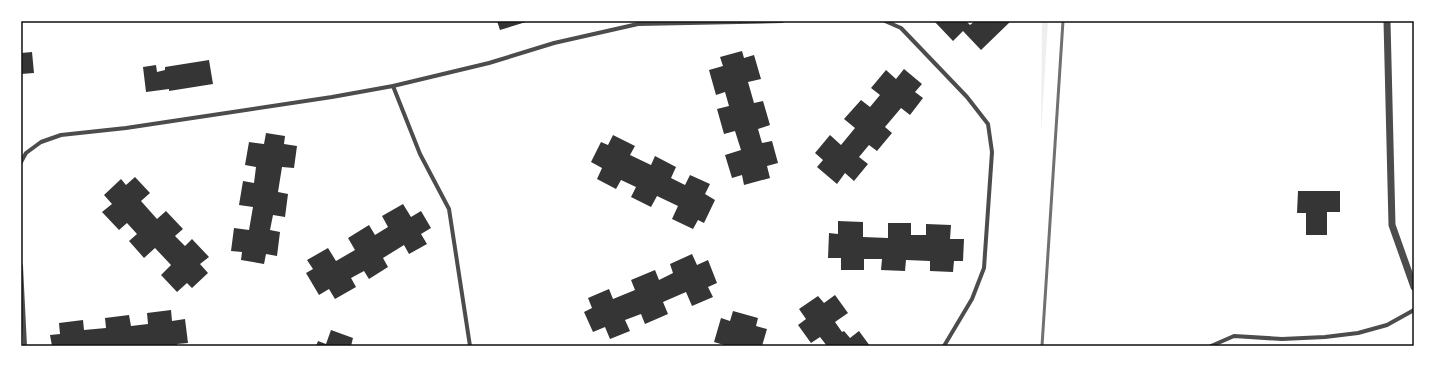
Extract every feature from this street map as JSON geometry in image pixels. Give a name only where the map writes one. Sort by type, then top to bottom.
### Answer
[{"type":"street","points":[[21,162],[26,153],[41,142],[61,135],[126,128],[332,97],[393,86],[489,63],[554,43],[638,24],[782,21]]},
{"type":"street","points":[[886,21],[901,28],[967,97],[988,124],[992,152],[984,268],[972,299],[944,346]]},
{"type":"street","points":[[1387,21],[1392,225],[1414,287]]},
{"type":"street","points":[[393,86],[420,154],[449,209],[470,346]]},
{"type":"street","points":[[21,266],[25,346]]},
{"type":"street","points":[[1211,346],[1234,336],[1289,338],[1326,337],[1358,333],[1387,325],[1414,310]]},
{"type":"shaded area","points":[[1042,21],[1048,21],[1041,134]]},
{"type":"building","points":[[497,21],[529,21],[500,30]]},
{"type":"building","points":[[934,21],[966,21],[970,25],[975,21],[1011,21],[981,50],[963,31],[953,41]]},
{"type":"building","points":[[742,51],[744,58],[754,55],[761,79],[748,82],[754,103],[763,101],[770,125],[758,129],[762,143],[772,141],[778,163],[767,166],[770,178],[744,185],[742,175],[732,178],[725,155],[741,150],[735,131],[724,134],[717,109],[729,106],[725,92],[716,95],[709,70],[723,66],[720,57]]},
{"type":"building","points":[[32,52],[34,73],[21,74],[21,53]]},
{"type":"building","points":[[209,60],[213,84],[169,91],[169,89],[146,92],[143,67],[156,65],[157,72],[165,70],[165,67]]},
{"type":"building","points":[[904,69],[922,84],[915,92],[923,98],[910,115],[901,108],[885,127],[892,133],[877,151],[869,145],[859,157],[868,164],[854,181],[845,173],[837,184],[817,167],[823,160],[815,153],[830,135],[841,145],[855,128],[844,119],[861,100],[870,107],[880,95],[871,88],[886,70],[896,79]]},
{"type":"building","points":[[266,133],[285,136],[284,144],[297,146],[294,168],[282,167],[278,192],[288,194],[285,217],[273,215],[270,230],[280,232],[277,256],[266,254],[264,264],[241,260],[242,252],[231,251],[234,228],[249,230],[253,207],[239,205],[243,181],[254,183],[256,167],[245,165],[249,142],[264,144]]},
{"type":"building","points":[[613,135],[635,146],[630,155],[651,165],[655,156],[676,167],[671,178],[685,185],[690,175],[710,184],[705,194],[715,200],[704,223],[698,220],[693,229],[672,219],[678,206],[657,196],[651,207],[631,197],[636,187],[621,180],[616,189],[597,179],[602,168],[591,162],[601,142],[608,145]]},
{"type":"building","points":[[135,177],[150,193],[141,201],[157,219],[166,211],[183,229],[175,236],[185,246],[192,239],[209,257],[200,264],[208,273],[192,288],[187,283],[177,292],[161,275],[171,265],[155,248],[144,258],[129,241],[137,234],[127,223],[119,230],[102,212],[112,204],[104,195],[121,179],[126,185]]},
{"type":"building","points":[[1298,191],[1340,191],[1340,212],[1327,212],[1327,235],[1306,235],[1306,213],[1297,213]]},
{"type":"building","points":[[403,204],[411,217],[421,211],[431,228],[421,234],[427,244],[409,254],[404,245],[383,258],[388,267],[369,279],[364,271],[351,278],[356,287],[335,299],[329,289],[319,295],[306,273],[313,269],[307,260],[328,248],[336,261],[355,250],[348,238],[369,225],[375,235],[388,227],[382,216]]},
{"type":"building","points":[[838,221],[863,222],[863,237],[888,238],[888,223],[911,223],[911,235],[926,235],[926,224],[951,225],[950,239],[964,239],[963,261],[954,261],[953,272],[930,271],[930,261],[906,260],[905,271],[881,270],[882,259],[864,259],[864,270],[841,270],[841,258],[828,258],[829,233],[838,234]]},
{"type":"building","points":[[692,254],[697,265],[708,260],[717,283],[708,287],[713,297],[692,306],[686,292],[663,302],[668,314],[645,324],[641,314],[625,320],[630,331],[610,339],[605,327],[593,332],[584,312],[592,308],[588,298],[609,289],[613,299],[635,290],[631,280],[655,270],[659,280],[673,273],[670,264]]},
{"type":"building","points":[[835,295],[848,313],[835,322],[842,332],[844,331],[850,338],[859,331],[870,346],[827,346],[820,337],[811,343],[798,325],[806,319],[799,309],[818,296],[824,303]]},
{"type":"building","points":[[171,310],[172,321],[185,319],[188,343],[177,344],[177,346],[52,346],[50,335],[60,334],[59,323],[83,320],[84,330],[106,328],[105,318],[129,315],[131,326],[148,324],[147,313]]},
{"type":"building","points":[[733,311],[758,318],[756,326],[767,329],[762,346],[724,346],[714,342],[721,318],[730,321]]},
{"type":"building","points":[[331,330],[353,338],[351,346],[316,346],[318,341],[326,344]]},
{"type":"railway","points":[[1042,346],[1063,21]]}]
